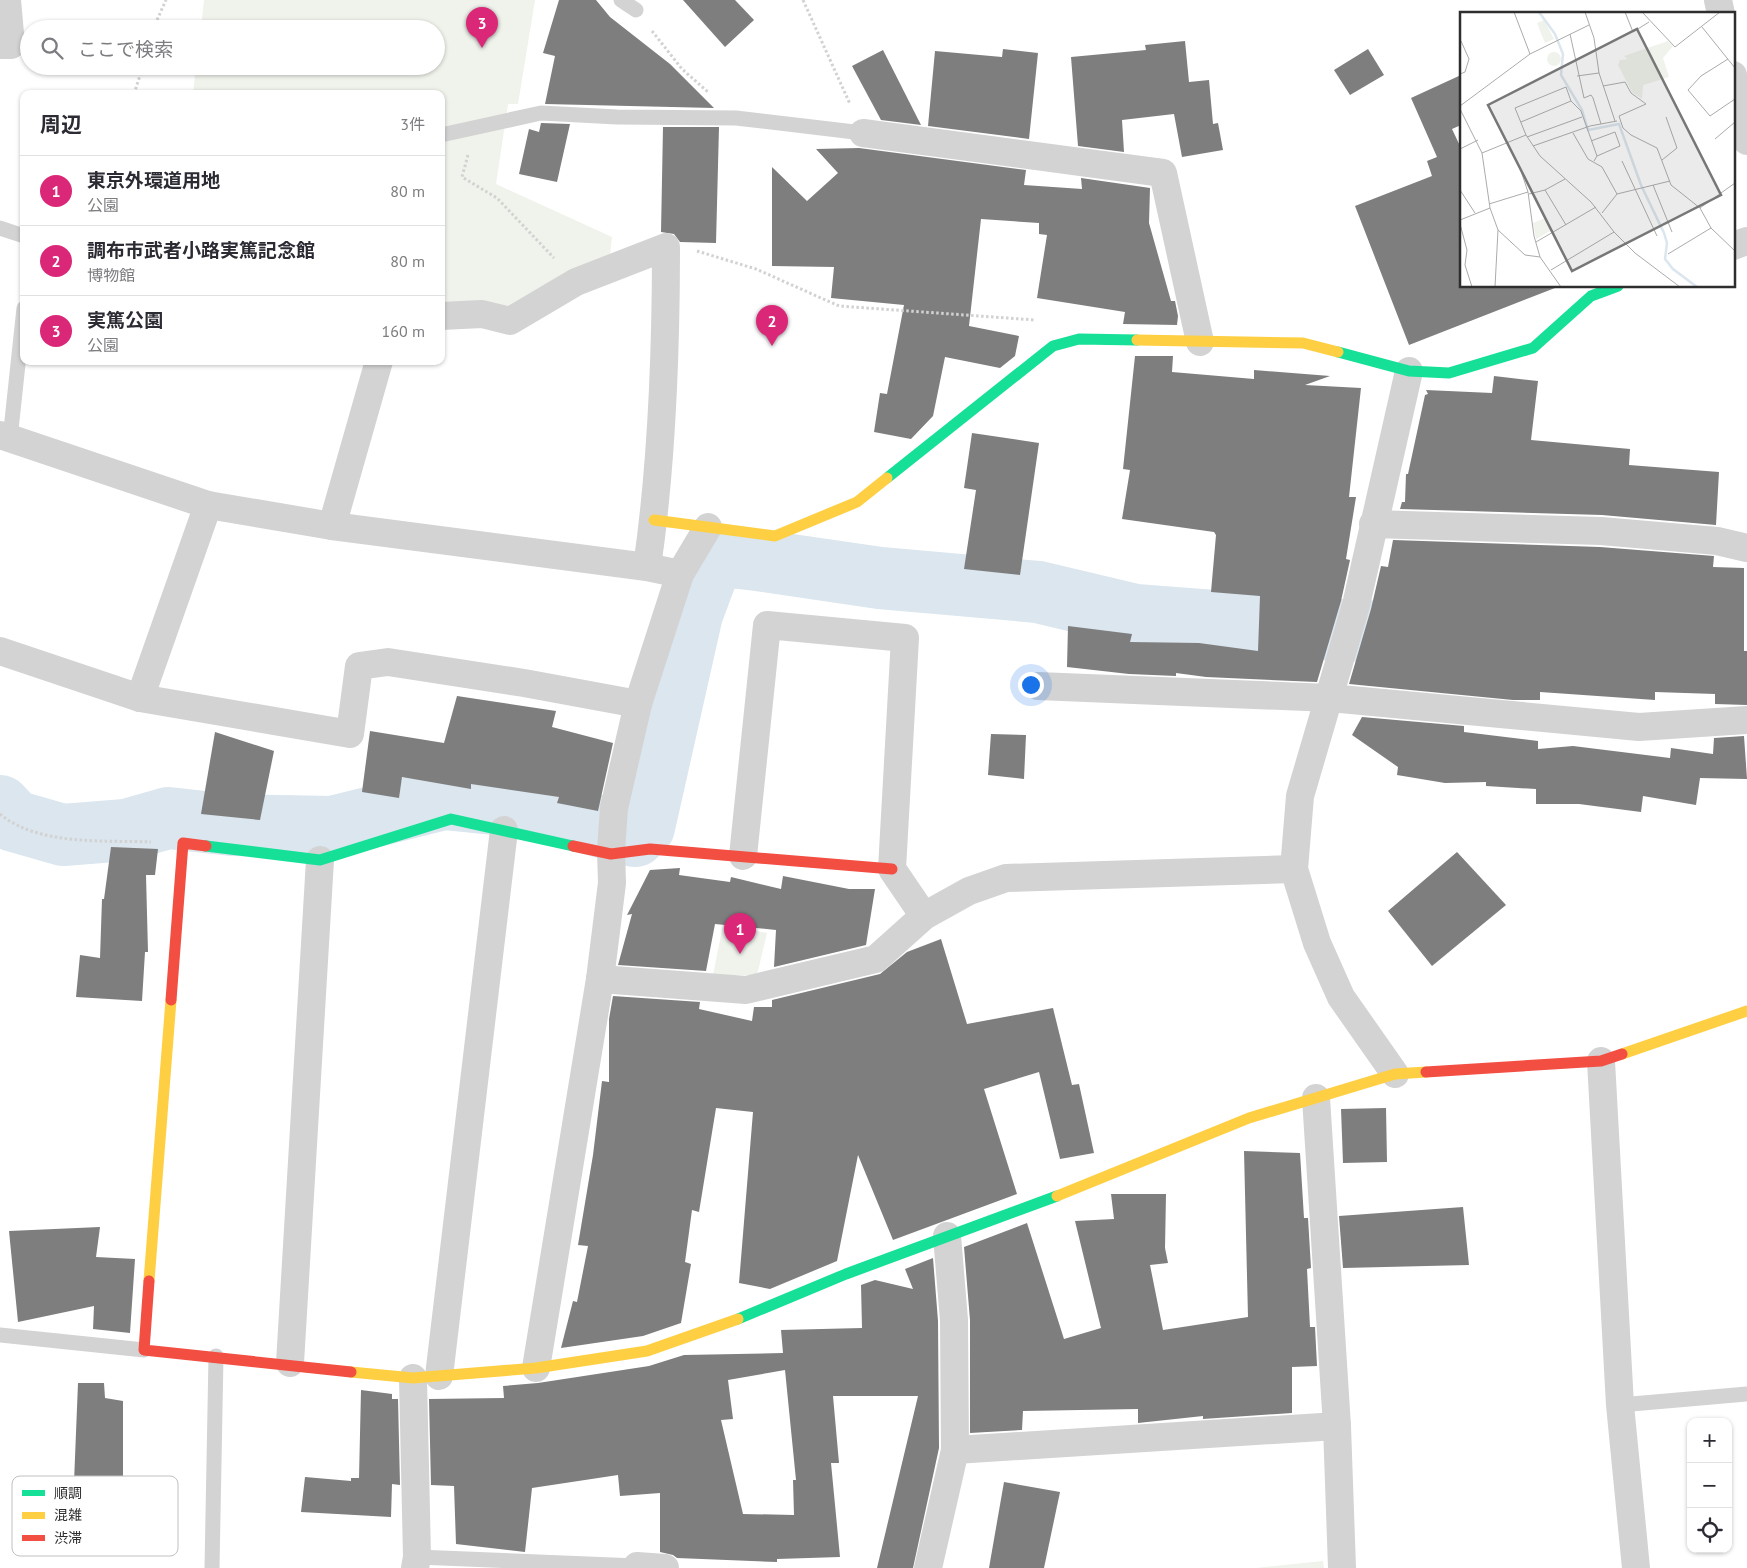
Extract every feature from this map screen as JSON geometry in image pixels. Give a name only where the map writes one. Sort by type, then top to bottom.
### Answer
[{"type":"street","points":[[0,45],[11,45],[7,0]]},
{"type":"street","points":[[1734,80],[1747,142]]},
{"type":"street","points":[[863,133],[1163,173],[1200,342]]},
{"type":"street","points":[[1734,246],[1747,241]]},
{"type":"street","points":[[445,316],[482,314],[510,320],[576,282],[666,247],[666,317],[654,520],[646,567]]},
{"type":"street","points":[[654,520],[775,536],[857,502],[1052,346],[1079,339],[1303,343],[1409,371],[1449,373],[1532,348],[1589,291],[1606,288]]},
{"type":"street","points":[[332,526],[378,365]]},
{"type":"street","points":[[1395,1074],[1341,997],[1317,943],[1294,869],[1300,796],[1356,605],[1409,371]]},
{"type":"street","points":[[5,437],[208,505],[332,526],[646,567],[680,574]]},
{"type":"street","points":[[140,698],[208,505]]},
{"type":"street","points":[[1373,524],[1601,531],[1717,542],[1747,548]]},
{"type":"street","points":[[536,1368],[600,979],[612,883],[611,852],[614,808],[638,704],[680,574],[708,527]]},
{"type":"street","points":[[743,856],[767,625],[905,638],[892,869],[924,916]]},
{"type":"street","points":[[0,650],[140,698],[350,734],[359,666],[388,662],[524,683],[638,704]]},
{"type":"street","points":[[1038,686],[1330,698],[1639,727],[1747,720]]},
{"type":"street","points":[[892,869],[650,849],[632,853],[611,852],[451,820],[320,860],[183,843],[144,1350],[426,1377],[536,1368],[648,1351],[713,1329],[846,1274],[1083,1186],[1250,1118],[1395,1074],[1600,1060],[1747,1012]]},
{"type":"street","points":[[416,1562],[426,1377],[504,830]]},
{"type":"street","points":[[290,1363],[320,860]]},
{"type":"street","points":[[600,979],[746,990],[876,959],[924,916],[969,891],[1006,878],[1294,869]]},
{"type":"street","points":[[1600,1060],[1620,1405],[1636,1568]]},
{"type":"street","points":[[1316,1098],[1337,1426],[1342,1568]]},
{"type":"street","points":[[928,1568],[955,1450],[954,1320],[947,1236]]},
{"type":"street","points":[[955,1450],[1337,1426]]},
{"type":"street","points":[[637,1566],[665,1568]]},
{"type":"lane","points":[[621,0],[636,10]]},
{"type":"lane","points":[[445,135],[475,126],[541,113],[617,117],[736,118],[863,133]]},
{"type":"lane","points":[[0,228],[20,235]]},
{"type":"lane","points":[[5,437],[20,335]]},
{"type":"lane","points":[[0,1335],[144,1350]]},
{"type":"lane","points":[[212,1568],[216,1356]]},
{"type":"lane","points":[[1620,1405],[1747,1394]]},
{"type":"lane","points":[[416,1562],[637,1566]]},
{"type":"path","points":[[157,20],[166,0]]},
{"type":"path","points":[[803,0],[863,133]]},
{"type":"path","points":[[636,10],[682,69],[736,118]]},
{"type":"path","points":[[135,90],[140,75]]},
{"type":"path","points":[[475,126],[462,177],[497,198],[576,282]]},
{"type":"path","points":[[666,247],[694,251],[756,269],[839,306],[1038,320],[1052,346]]},
{"type":"path","points":[[0,814],[8,821],[48,837],[183,843]]},
{"type":"shaded area","points":[[204,0],[535,0],[518,104],[508,104],[496,184],[612,237],[610,255],[509,311],[445,304],[445,90],[193,90],[195,75],[445,75],[445,20],[202,20]]},
{"type":"shaded area","points":[[723,925],[767,933],[757,975],[713,975]]},
{"type":"shaded area","points":[[1323,1561],[1324,1568],[1256,1568]]},
{"type":"building","points":[[559,0],[596,0],[610,17],[670,64],[714,108],[545,104],[555,56],[543,53]]},
{"type":"building","points":[[683,0],[735,0],[754,20],[725,47]]},
{"type":"building","points":[[1185,41],[1189,82],[1209,80],[1213,124],[1218,123],[1223,150],[1182,157],[1174,114],[1122,120],[1124,152],[1078,146],[1071,57],[1146,50],[1145,45]]},
{"type":"building","points":[[1003,49],[1038,53],[1029,139],[928,126],[935,51],[1002,57]]},
{"type":"building","points":[[1368,49],[1384,75],[1350,95],[1334,70]]},
{"type":"building","points":[[883,50],[921,125],[881,120],[852,66]]},
{"type":"building","points":[[1460,75],[1460,125],[1452,129],[1460,146],[1460,288],[1555,288],[1409,345],[1355,206],[1432,176],[1427,161],[1437,157],[1411,98]]},
{"type":"building","points":[[541,123],[570,124],[557,182],[519,174],[529,129],[539,132]]},
{"type":"building","points":[[663,127],[719,127],[716,243],[680,242],[674,234],[661,232]]},
{"type":"building","points":[[859,148],[1026,170],[1024,185],[1082,189],[1081,178],[1150,188],[1149,223],[1171,301],[1175,301],[1178,316],[1177,325],[1123,324],[1125,312],[1037,298],[1047,235],[1039,234],[1039,223],[981,219],[969,326],[1019,336],[1015,356],[1000,368],[945,357],[933,416],[911,439],[874,432],[880,393],[887,394],[904,305],[831,298],[834,267],[772,266],[772,167],[807,201],[838,173],[816,149]]},
{"type":"building","points":[[1135,356],[1173,356],[1172,372],[1254,379],[1254,370],[1330,376],[1305,385],[1361,388],[1349,497],[1356,497],[1346,559],[1350,560],[1341,601],[1317,682],[1206,677],[1176,673],[1176,676],[1129,674],[1067,667],[1068,626],[1132,634],[1130,642],[1199,643],[1258,651],[1260,596],[1211,592],[1216,535],[1214,532],[1122,519],[1130,470],[1123,469]]},
{"type":"building","points":[[1494,376],[1538,381],[1531,440],[1630,449],[1629,465],[1719,472],[1716,525],[1602,515],[1400,509],[1402,502],[1405,502],[1406,474],[1408,474],[1425,395],[1428,394],[1426,390],[1492,393]]},
{"type":"building","points":[[972,433],[1039,443],[1020,575],[964,569],[976,490],[964,488]]},
{"type":"building","points":[[1393,540],[1600,547],[1714,556],[1713,567],[1744,568],[1744,651],[1747,651],[1747,705],[1715,704],[1715,694],[1655,692],[1655,700],[1540,692],[1540,700],[1513,700],[1349,684],[1371,609],[1381,566],[1388,567]]},
{"type":"building","points":[[457,696],[556,711],[552,727],[613,743],[598,811],[557,803],[559,797],[471,784],[471,789],[402,777],[399,798],[362,792],[370,731],[444,743]]},
{"type":"building","points":[[1362,717],[1464,726],[1464,732],[1538,741],[1538,749],[1573,746],[1670,758],[1671,748],[1713,754],[1714,738],[1744,736],[1747,779],[1700,778],[1696,805],[1643,796],[1641,812],[1579,804],[1536,804],[1536,789],[1486,786],[1486,782],[1445,783],[1397,775],[1398,767],[1352,735]]},
{"type":"building","points":[[215,732],[274,751],[260,820],[201,814]]},
{"type":"building","points":[[991,734],[1026,735],[1024,779],[988,775]]},
{"type":"building","points":[[111,847],[158,849],[155,875],[146,875],[148,952],[145,952],[142,1001],[76,997],[80,955],[100,958],[102,899],[104,899]]},
{"type":"building","points":[[1457,852],[1506,905],[1432,966],[1388,911]]},
{"type":"building","points":[[680,868],[679,875],[730,882],[731,877],[781,889],[783,876],[849,889],[875,889],[866,945],[774,967],[776,930],[715,924],[706,971],[618,965],[632,914],[627,915],[650,870]]},
{"type":"building","points":[[941,939],[967,1024],[1053,1008],[1072,1085],[1079,1084],[1094,1153],[1060,1159],[1039,1072],[984,1089],[1017,1194],[893,1240],[858,1155],[837,1261],[770,1289],[739,1283],[753,1112],[716,1108],[699,1212],[692,1210],[685,1262],[691,1264],[681,1323],[643,1336],[561,1348],[573,1301],[577,1302],[588,1246],[578,1245],[593,1155],[602,1081],[609,1082],[609,1019],[613,996],[700,1002],[699,1009],[752,1021],[754,1007],[772,1007],[772,1000],[880,974],[907,952]]},
{"type":"building","points":[[1386,1108],[1387,1162],[1343,1163],[1341,1109]]},
{"type":"building","points":[[1244,1151],[1300,1153],[1304,1218],[1308,1218],[1311,1268],[1307,1269],[1310,1327],[1315,1327],[1317,1366],[1292,1367],[1292,1413],[1203,1419],[1203,1416],[1138,1423],[1138,1409],[1023,1411],[1022,1430],[970,1433],[970,1320],[964,1247],[1027,1223],[1064,1339],[1101,1328],[1075,1221],[1114,1219],[1111,1194],[1166,1194],[1165,1248],[1168,1263],[1150,1265],[1163,1330],[1248,1317]]},
{"type":"building","points":[[1463,1207],[1469,1265],[1343,1268],[1339,1216]]},
{"type":"building","points":[[100,1227],[96,1257],[135,1259],[130,1333],[93,1329],[94,1306],[18,1322],[9,1231]]},
{"type":"building","points":[[933,1258],[938,1321],[939,1448],[913,1568],[877,1568],[918,1396],[833,1396],[839,1463],[831,1463],[840,1557],[777,1559],[777,1562],[677,1558],[660,1552],[660,1493],[620,1496],[618,1475],[532,1488],[525,1552],[456,1544],[454,1486],[431,1485],[429,1399],[504,1398],[503,1386],[538,1383],[649,1366],[684,1355],[783,1353],[781,1330],[862,1328],[861,1285],[875,1280],[913,1289],[905,1269]],"holes":[[[785,1370],[796,1480],[793,1480],[794,1515],[743,1514],[721,1420],[733,1419],[728,1380]]]},
{"type":"building","points":[[78,1383],[104,1383],[105,1398],[123,1401],[123,1476],[74,1476]]},
{"type":"building","points":[[361,1390],[392,1394],[392,1399],[398,1399],[400,1485],[392,1484],[391,1517],[301,1512],[305,1477],[351,1481],[351,1478],[359,1478]]},
{"type":"building","points":[[1004,1482],[1060,1492],[1044,1568],[989,1568]]},
{"type":"waterway","points":[[0,806],[14,821],[63,835],[126,830],[168,818],[232,825],[332,827],[444,799],[533,808],[635,836],[644,827],[692,614],[714,555],[880,578],[1038,592],[1135,615],[1319,629],[1452,635]]},
{"type":"traffic: fast","points":[[1338,352],[1409,371],[1449,373],[1533,348],[1591,296],[1613,288]]},
{"type":"traffic: fast","points":[[887,478],[1053,346],[1079,339],[1137,340]]},
{"type":"traffic: fast","points":[[206,846],[320,860],[451,819],[573,846]]},
{"type":"traffic: fast","points":[[738,1319],[846,1274],[1057,1196]]},
{"type":"traffic: slow","points":[[1137,340],[1303,343],[1338,352]]},
{"type":"traffic: slow","points":[[654,520],[775,536],[857,502],[887,478]]},
{"type":"traffic: slow","points":[[149,1281],[171,1000]]},
{"type":"traffic: slow","points":[[1622,1054],[1747,1011]]},
{"type":"traffic: slow","points":[[1057,1196],[1249,1118],[1395,1074],[1426,1072]]},
{"type":"traffic: slow","points":[[351,1372],[413,1378],[536,1368],[647,1351],[738,1319]]},
{"type":"traffic: jam","points":[[171,1000],[183,843],[206,846]]},
{"type":"traffic: jam","points":[[573,846],[611,854],[650,849],[892,869]]},
{"type":"traffic: jam","points":[[1426,1072],[1601,1061],[1622,1054]]},
{"type":"traffic: jam","points":[[149,1281],[144,1350],[351,1372]]},
{"type":"place","name":"実篤公園","points":[[482,48]]},
{"type":"place","name":"調布市武者小路実篤記念館","points":[[772,346]]},
{"type":"place","name":"東京外環道用地","points":[[740,954]]}]
